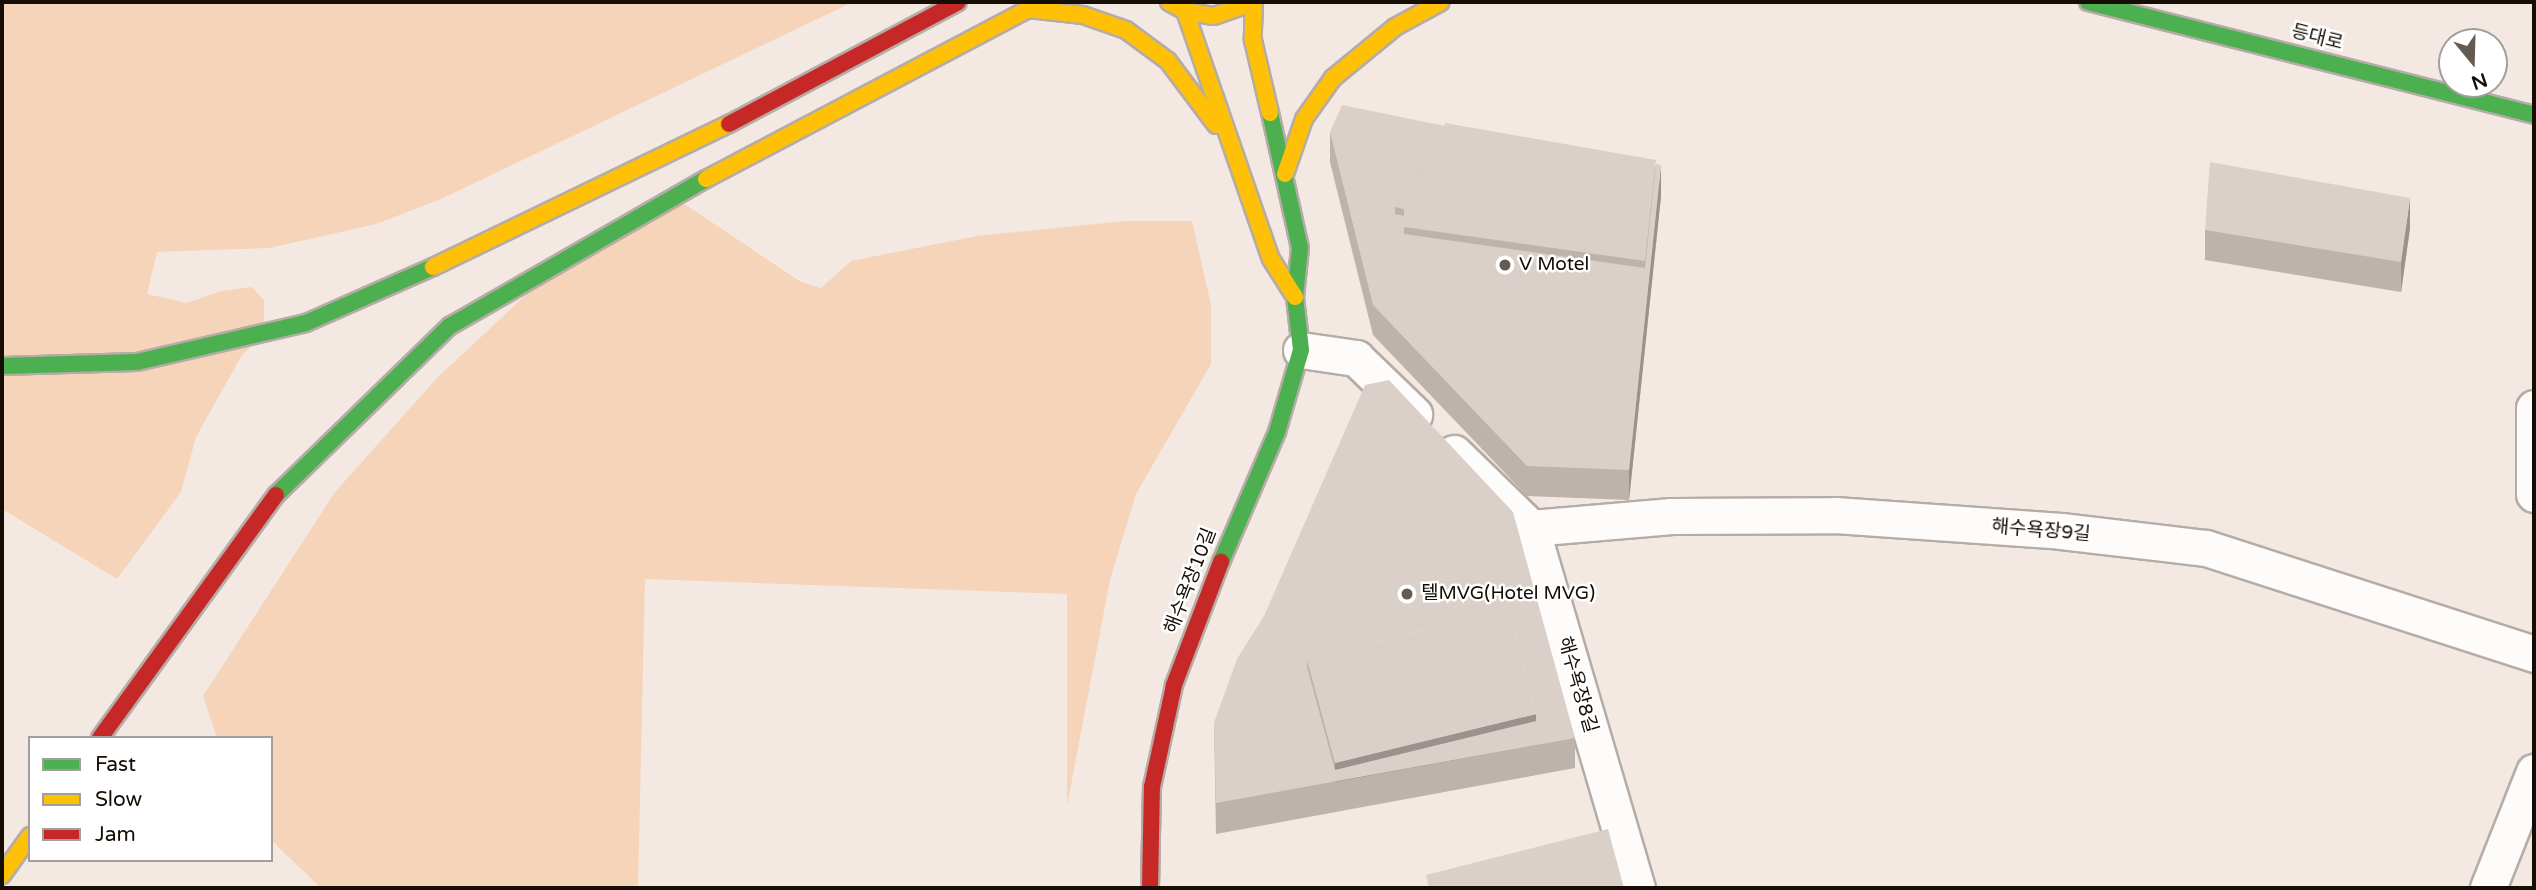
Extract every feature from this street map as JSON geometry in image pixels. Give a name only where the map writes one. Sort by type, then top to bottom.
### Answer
[{"type":"street","points":[[2,366],[137,362],[306,323],[516,230],[818,80],[958,2]]},
{"type":"street","points":[[101,736],[269,502],[450,326],[746,156],[1028,9],[1051,2]]},
{"type":"street","points":[[1169,2],[1185,11],[1214,16],[1254,2],[1253,40],[1300,248],[1295,297]]},
{"type":"street","points":[[1285,174],[1304,119],[1333,78],[1395,27],[1441,2]]},
{"type":"street","name":"등대로","points":[[2088,2],[2534,115]]},
{"type":"street","points":[[1028,9],[1083,15],[1126,30],[1168,61],[1239,158]]},
{"type":"street","points":[[1185,11],[1239,158],[1270,259],[1295,297]]},
{"type":"street","name":"해수욕장10길","points":[[1150,888],[1152,787],[1174,685],[1239,515],[1277,432],[1301,351],[1295,297]]},
{"type":"street","name":"해수욕장8길","points":[[1301,351],[1356,358],[1531,527],[1637,888]]},
{"type":"street","points":[[2534,408],[2534,494]]},
{"type":"street","name":"해수욕장9길","points":[[1531,527],[1671,516],[1835,515],[2061,531],[2206,548],[2534,654]]},
{"type":"street","points":[[2488,888],[2534,772]]},
{"type":"street","points":[[2,875],[28,839]]},
{"type":"shaded area","points":[[2,2],[853,2],[441,199],[376,224],[270,248],[157,252],[147,294],[187,303],[221,291],[252,287],[264,300],[264,334],[242,355],[196,437],[181,492],[117,579],[2,509]]},
{"type":"shaded area","points":[[683,203],[801,282],[821,288],[851,261],[977,236],[1125,221],[1192,221],[1211,305],[1211,364],[1136,494],[1110,580],[1067,806],[1067,594],[645,579],[638,888],[321,888],[273,842],[273,736],[216,736],[203,696],[335,492],[437,378],[547,275]]},
{"type":"building","name":"V Motel","points":[[1342,105],[1445,126],[1438,158],[1416,176],[1395,207],[1395,214],[1404,216],[1404,234],[1645,268],[1656,164],[1661,165],[1629,470],[1527,466],[1373,305],[1330,132]]},
{"type":"building","points":[[1445,123],[1656,160],[1645,261],[1404,227],[1404,209],[1395,207],[1416,176],[1438,158]]},
{"type":"building","points":[[2210,162],[2410,198],[2401,262],[2205,230]]},
{"type":"building","name":"텔MVG(Hotel MVG)","points":[[1389,380],[1513,512],[1575,738],[1216,803],[1214,723],[1237,659],[1264,616],[1365,385]],"holes":[[[1509,608],[1536,721],[1335,770],[1307,660]]]},
{"type":"building","points":[[1509,608],[1536,714],[1335,763],[1307,660]]},
{"type":"building","points":[[1608,829],[1624,888],[1429,888],[1426,875]]},
{"type":"traffic: fast","points":[[2088,2],[2534,115]]},
{"type":"traffic: fast","points":[[1221,562],[1277,432],[1301,350],[1295,297],[1300,248],[1270,113]]},
{"type":"traffic: fast","points":[[276,495],[450,326],[706,179]]},
{"type":"traffic: fast","points":[[2,366],[137,362],[306,323],[433,267]]},
{"type":"traffic: slow","points":[[706,179],[1028,9],[1051,2]]},
{"type":"traffic: slow","points":[[1169,2],[1185,11],[1214,16],[1254,2]]},
{"type":"traffic: slow","points":[[1254,2],[1253,40],[1270,113]]},
{"type":"traffic: slow","points":[[1285,174],[1304,119],[1333,78],[1395,27],[1441,2]]},
{"type":"traffic: slow","points":[[1028,9],[1083,15],[1126,30],[1168,61],[1216,125]]},
{"type":"traffic: slow","points":[[1185,11],[1271,259],[1295,297]]},
{"type":"traffic: slow","points":[[433,267],[729,124]]},
{"type":"traffic: slow","points":[[2,875],[28,839]]},
{"type":"traffic: jam","points":[[729,124],[958,2]]},
{"type":"traffic: jam","points":[[101,736],[276,495]]},
{"type":"traffic: jam","points":[[1150,888],[1152,787],[1174,685],[1221,562]]},
{"type":"place","name":"V Motel","points":[[1505,265]]},
{"type":"place","name":"텔MVG(Hotel MVG)","points":[[1407,594]]}]
